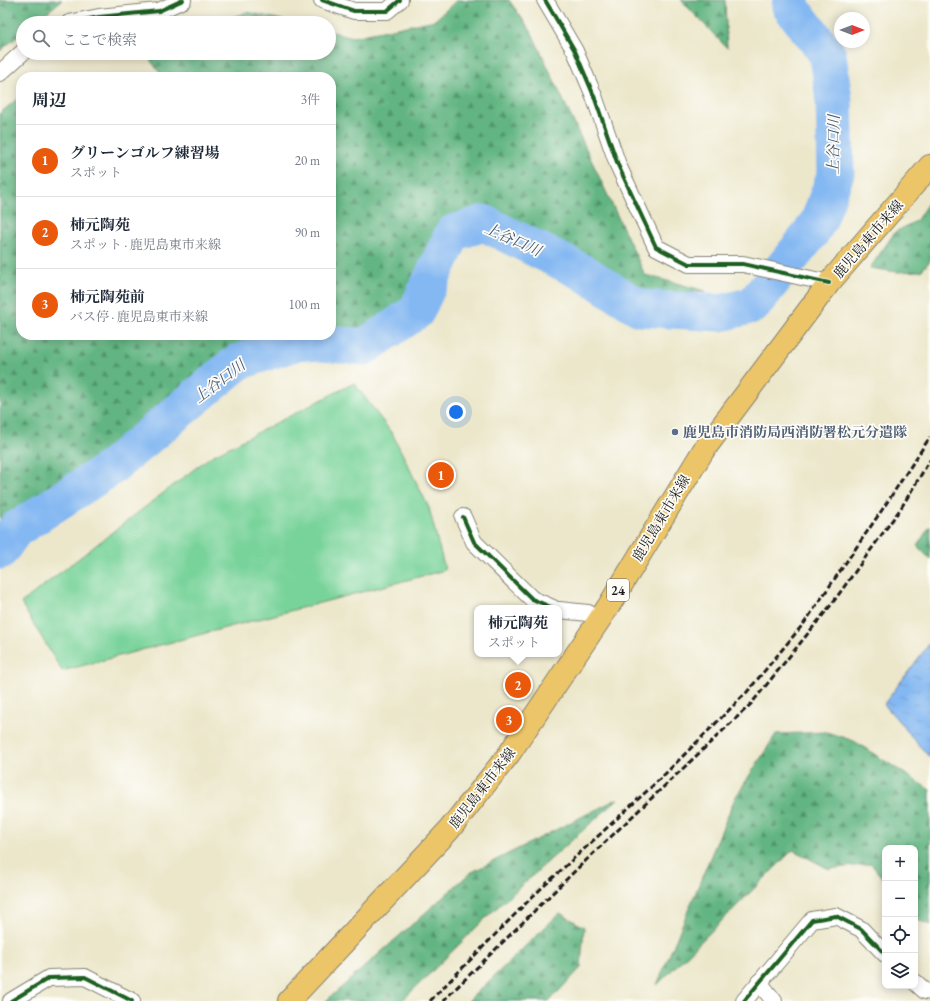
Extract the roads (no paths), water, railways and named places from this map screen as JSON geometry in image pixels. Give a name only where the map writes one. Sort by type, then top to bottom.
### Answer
[{"type":"main road","name":"鹿児島東市来線","points":[[289,1001],[449,830],[509,754],[599,619],[703,451],[829,283],[930,166]]},
{"type":"street","points":[[99,16],[159,11],[183,0]]},
{"type":"street","points":[[322,0],[354,11],[387,11],[400,0]]},
{"type":"street","points":[[545,0],[575,51],[594,96],[618,165],[656,247],[689,264],[743,264],[829,283]]},
{"type":"street","points":[[0,73],[16,58]]},
{"type":"street","points":[[463,517],[474,542],[532,599],[545,605]]},
{"type":"street","points":[[562,610],[588,613],[599,619]]},
{"type":"street","points":[[744,1001],[812,920],[836,916],[861,929],[884,953]]},
{"type":"street","points":[[12,1001],[49,978],[85,977],[132,1001]]},
{"type":"street","points":[[759,982],[774,1001]]},
{"type":"water","points":[[930,643],[930,758],[884,704]]},
{"type":"waterway","name":"上谷口川","points":[[0,551],[15,530],[109,469],[238,362],[300,341],[364,347],[416,312],[453,233],[484,223],[584,273],[640,308],[721,313],[753,305],[811,233],[819,220],[836,173],[834,100],[828,55],[790,6],[791,0]]},
{"type":"railway","points":[[430,1001],[532,897],[661,778],[747,692],[805,622],[930,437]]},
{"type":"railway","points":[[443,1001],[580,866],[751,704],[831,605],[901,508],[930,460]]},
{"type":"place","name":"鹿児島市消防局西消防署松元分遣隊","points":[[675,432]]},
{"type":"place","name":"グリーンゴルフ練習場","points":[[441,475]]},
{"type":"place","name":"柿元陶苑","points":[[518,685]]},
{"type":"place","name":"柿元陶苑前","points":[[509,720]]}]
